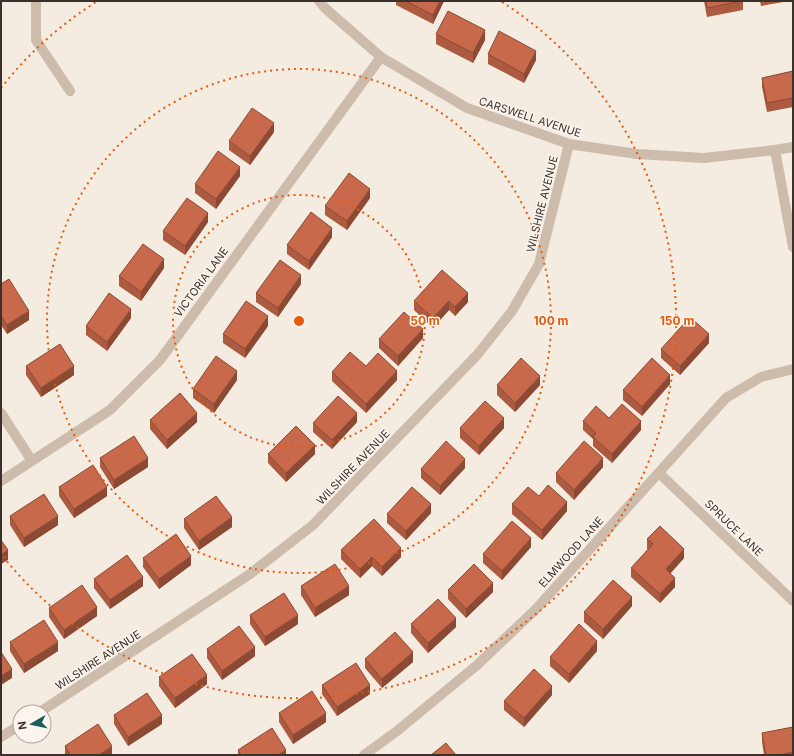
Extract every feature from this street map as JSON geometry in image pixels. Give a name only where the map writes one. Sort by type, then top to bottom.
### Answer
[{"type":"street","points":[[36,1],[36,40],[70,91]]},
{"type":"street","name":"CARSWELL AVENUE","points":[[319,1],[326,9],[381,57],[467,108],[569,144],[637,154],[704,158],[793,147]]},
{"type":"street","name":"VICTORIA LANE","points":[[1,481],[110,410],[160,360],[381,57]]},
{"type":"street","name":"WILSHIRE AVENUE","points":[[52,704],[250,574],[306,530],[477,355],[512,311],[539,264],[569,144]]},
{"type":"street","points":[[775,150],[793,247]]},
{"type":"street","name":"ELMWOOD LANE","points":[[364,755],[397,731],[476,666],[536,609],[726,398],[761,377],[793,369]]},
{"type":"street","points":[[1,413],[32,462]]},
{"type":"street","name":"SPRUCE LANE","points":[[658,473],[793,601]]},
{"type":"street","points":[[1,737],[12,730]]},
{"type":"building","points":[[406,1],[440,1],[433,15]]},
{"type":"building","points":[[706,1],[741,1],[707,8]]},
{"type":"building","points":[[448,11],[485,30],[473,53],[436,34]]},
{"type":"building","points":[[499,31],[536,51],[524,74],[488,54]]},
{"type":"building","points":[[793,71],[793,98],[767,103],[762,78]]},
{"type":"building","points":[[252,108],[274,123],[250,156],[229,141]]},
{"type":"building","points":[[218,151],[240,167],[216,199],[195,184]]},
{"type":"building","points":[[349,173],[370,189],[347,221],[325,206]]},
{"type":"building","points":[[187,198],[208,213],[185,246],[163,231]]},
{"type":"building","points":[[311,212],[332,228],[309,261],[287,245]]},
{"type":"building","points":[[143,244],[164,259],[141,292],[119,276]]},
{"type":"building","points":[[280,260],[301,275],[278,308],[256,293]]},
{"type":"building","points":[[442,270],[468,293],[455,307],[449,301],[433,318],[414,301]]},
{"type":"building","points":[[9,279],[29,311],[7,325],[1,316],[1,284]]},
{"type":"building","points":[[109,293],[131,309],[107,342],[86,326]]},
{"type":"building","points":[[246,301],[268,316],[245,349],[223,334]]},
{"type":"building","points":[[404,312],[423,329],[398,356],[379,339]]},
{"type":"building","points":[[690,317],[709,334],[680,366],[661,349]]},
{"type":"building","points":[[60,344],[74,366],[41,388],[26,366]]},
{"type":"building","points":[[350,352],[366,366],[378,353],[397,371],[366,404],[332,372]]},
{"type":"building","points":[[216,356],[237,371],[214,404],[193,389]]},
{"type":"building","points":[[521,358],[540,376],[515,403],[497,385]]},
{"type":"building","points":[[652,358],[670,375],[642,407],[623,390]]},
{"type":"building","points":[[180,393],[197,413],[167,440],[150,420]]},
{"type":"building","points":[[338,396],[357,413],[332,440],[313,423]]},
{"type":"building","points":[[485,401],[504,418],[479,446],[460,428]]},
{"type":"building","points":[[622,404],[641,421],[612,454],[593,437],[596,433],[583,421],[596,406],[609,418]]},
{"type":"building","points":[[296,426],[315,445],[286,473],[268,454]]},
{"type":"building","points":[[134,436],[148,458],[114,480],[100,458]]},
{"type":"building","points":[[446,441],[465,459],[440,486],[421,469]]},
{"type":"building","points":[[584,441],[603,458],[574,490],[556,473]]},
{"type":"building","points":[[93,465],[107,487],[74,509],[59,487]]},
{"type":"building","points":[[548,485],[567,502],[542,530],[512,504],[528,487],[539,496]]},
{"type":"building","points":[[412,487],[431,504],[406,531],[387,514]]},
{"type":"building","points":[[44,494],[58,516],[24,538],[10,516]]},
{"type":"building","points":[[216,496],[232,517],[199,541],[184,519]]},
{"type":"building","points":[[374,519],[401,548],[382,567],[372,557],[360,569],[341,550]]},
{"type":"building","points":[[512,521],[531,538],[502,571],[483,554]]},
{"type":"building","points":[[660,526],[684,549],[666,569],[675,578],[660,594],[631,568],[653,544],[647,539]]},
{"type":"building","points":[[176,534],[191,556],[159,579],[143,558]]},
{"type":"building","points":[[1,540],[8,550],[1,555]]},
{"type":"building","points":[[127,555],[143,577],[110,600],[94,579]]},
{"type":"building","points":[[335,564],[349,586],[315,608],[301,586]]},
{"type":"building","points":[[474,564],[493,583],[466,609],[448,590]]},
{"type":"building","points":[[613,580],[632,597],[603,629],[584,612]]},
{"type":"building","points":[[82,585],[97,607],[64,630],[49,608]]},
{"type":"building","points":[[284,593],[298,615],[265,637],[250,615]]},
{"type":"building","points":[[438,599],[456,618],[428,643],[411,624]]},
{"type":"building","points":[[44,620],[58,642],[24,664],[10,642]]},
{"type":"building","points":[[579,624],[597,641],[569,674],[550,657]]},
{"type":"building","points":[[239,626],[255,647],[222,671],[207,649]]},
{"type":"building","points":[[395,632],[413,652],[382,679],[365,659]]},
{"type":"building","points":[[1,652],[12,669],[1,676]]},
{"type":"building","points":[[192,654],[207,675],[175,698],[159,677]]},
{"type":"building","points":[[356,663],[370,685],[337,707],[322,685]]},
{"type":"building","points":[[534,669],[552,686],[524,718],[504,701]]},
{"type":"building","points":[[312,691],[326,713],[293,735],[279,713]]},
{"type":"building","points":[[147,693],[162,715],[128,737],[114,715]]},
{"type":"building","points":[[98,724],[112,746],[99,755],[70,755],[65,746]]},
{"type":"building","points":[[793,727],[793,752],[780,755],[766,755],[762,733]]},
{"type":"building","points":[[272,728],[286,750],[278,755],[241,755],[238,750]]},
{"type":"building","points":[[446,743],[456,755],[431,755]]}]
